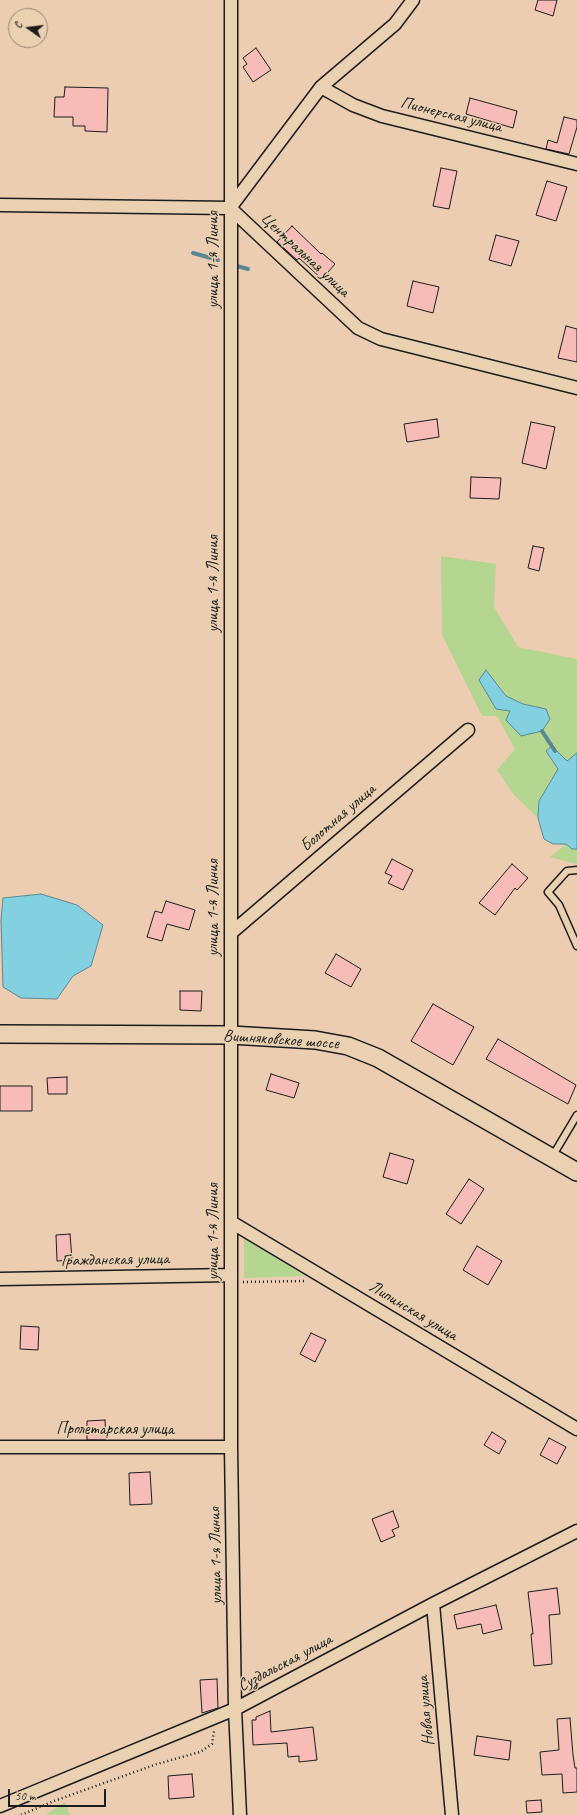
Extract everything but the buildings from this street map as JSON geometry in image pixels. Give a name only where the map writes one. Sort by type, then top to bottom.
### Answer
[{"type":"street","name":"улица 1-я Линия","points":[[231,0],[231,1447],[235,1709],[240,1815]]},
{"type":"street","points":[[0,205],[230,208],[321,87],[395,24],[413,0]]},
{"type":"street","name":"Пионерская улица","points":[[321,87],[353,105],[382,116],[577,164]]},
{"type":"street","name":"Центральная улица","points":[[230,208],[358,328],[380,339],[577,388]]},
{"type":"street","name":"Болотная улица","points":[[231,933],[468,730]]},
{"type":"street","name":"Вишняковское шоссе","points":[[0,1034],[231,1035],[315,1040],[348,1046],[361,1050],[577,1172]]},
{"type":"street","name":"Липинская улица","points":[[231,1222],[577,1429]]},
{"type":"street","name":"Гражданская улица","points":[[0,1279],[231,1279]]},
{"type":"street","name":"Пролетарская улица","points":[[0,1447],[231,1447]]},
{"type":"street","name":"Суздальская улица","points":[[0,1806],[235,1709],[433,1604],[577,1531]]},
{"type":"street","name":"Новая улица","points":[[433,1604],[452,1815]]},
{"type":"lane","points":[[577,870],[567,871],[548,892],[559,905],[577,946]]},
{"type":"lane","points":[[552,1158],[577,1115]]},
{"type":"path","points":[[231,1279],[307,1281]]},
{"type":"path","points":[[22,1815],[54,1801],[150,1766],[200,1752],[212,1744],[216,1717]]},
{"type":"green space","points":[[441,556],[496,564],[494,607],[518,647],[577,659],[577,753],[567,761],[552,746],[558,769],[539,801],[538,818],[514,795],[497,770],[515,749],[497,716],[482,716],[442,635]],"holes":[[[497,682],[506,696],[523,704],[546,709],[496,709]]]},
{"type":"green space","points":[[566,844],[572,849],[577,849],[577,864],[550,857]]},
{"type":"green space","points":[[244,1237],[305,1276],[244,1278]]},
{"type":"green space","points":[[65,1802],[70,1815],[45,1815]]},
{"type":"water","points":[[486,670],[506,696],[523,704],[546,709],[550,719],[542,731],[521,736],[506,720],[510,711],[496,709],[479,680]]},
{"type":"water","points":[[552,746],[567,761],[577,753],[577,849],[572,849],[566,844],[553,844],[544,839],[538,818],[539,801],[558,769],[546,751]]},
{"type":"water","points":[[41,894],[77,905],[103,925],[91,966],[73,976],[57,999],[21,998],[3,987],[1,920],[3,898]]},
{"type":"waterway","points":[[193,253],[218,260]]},
{"type":"waterway","points":[[233,265],[248,269]]},
{"type":"waterway","points":[[542,731],[555,751]]}]
